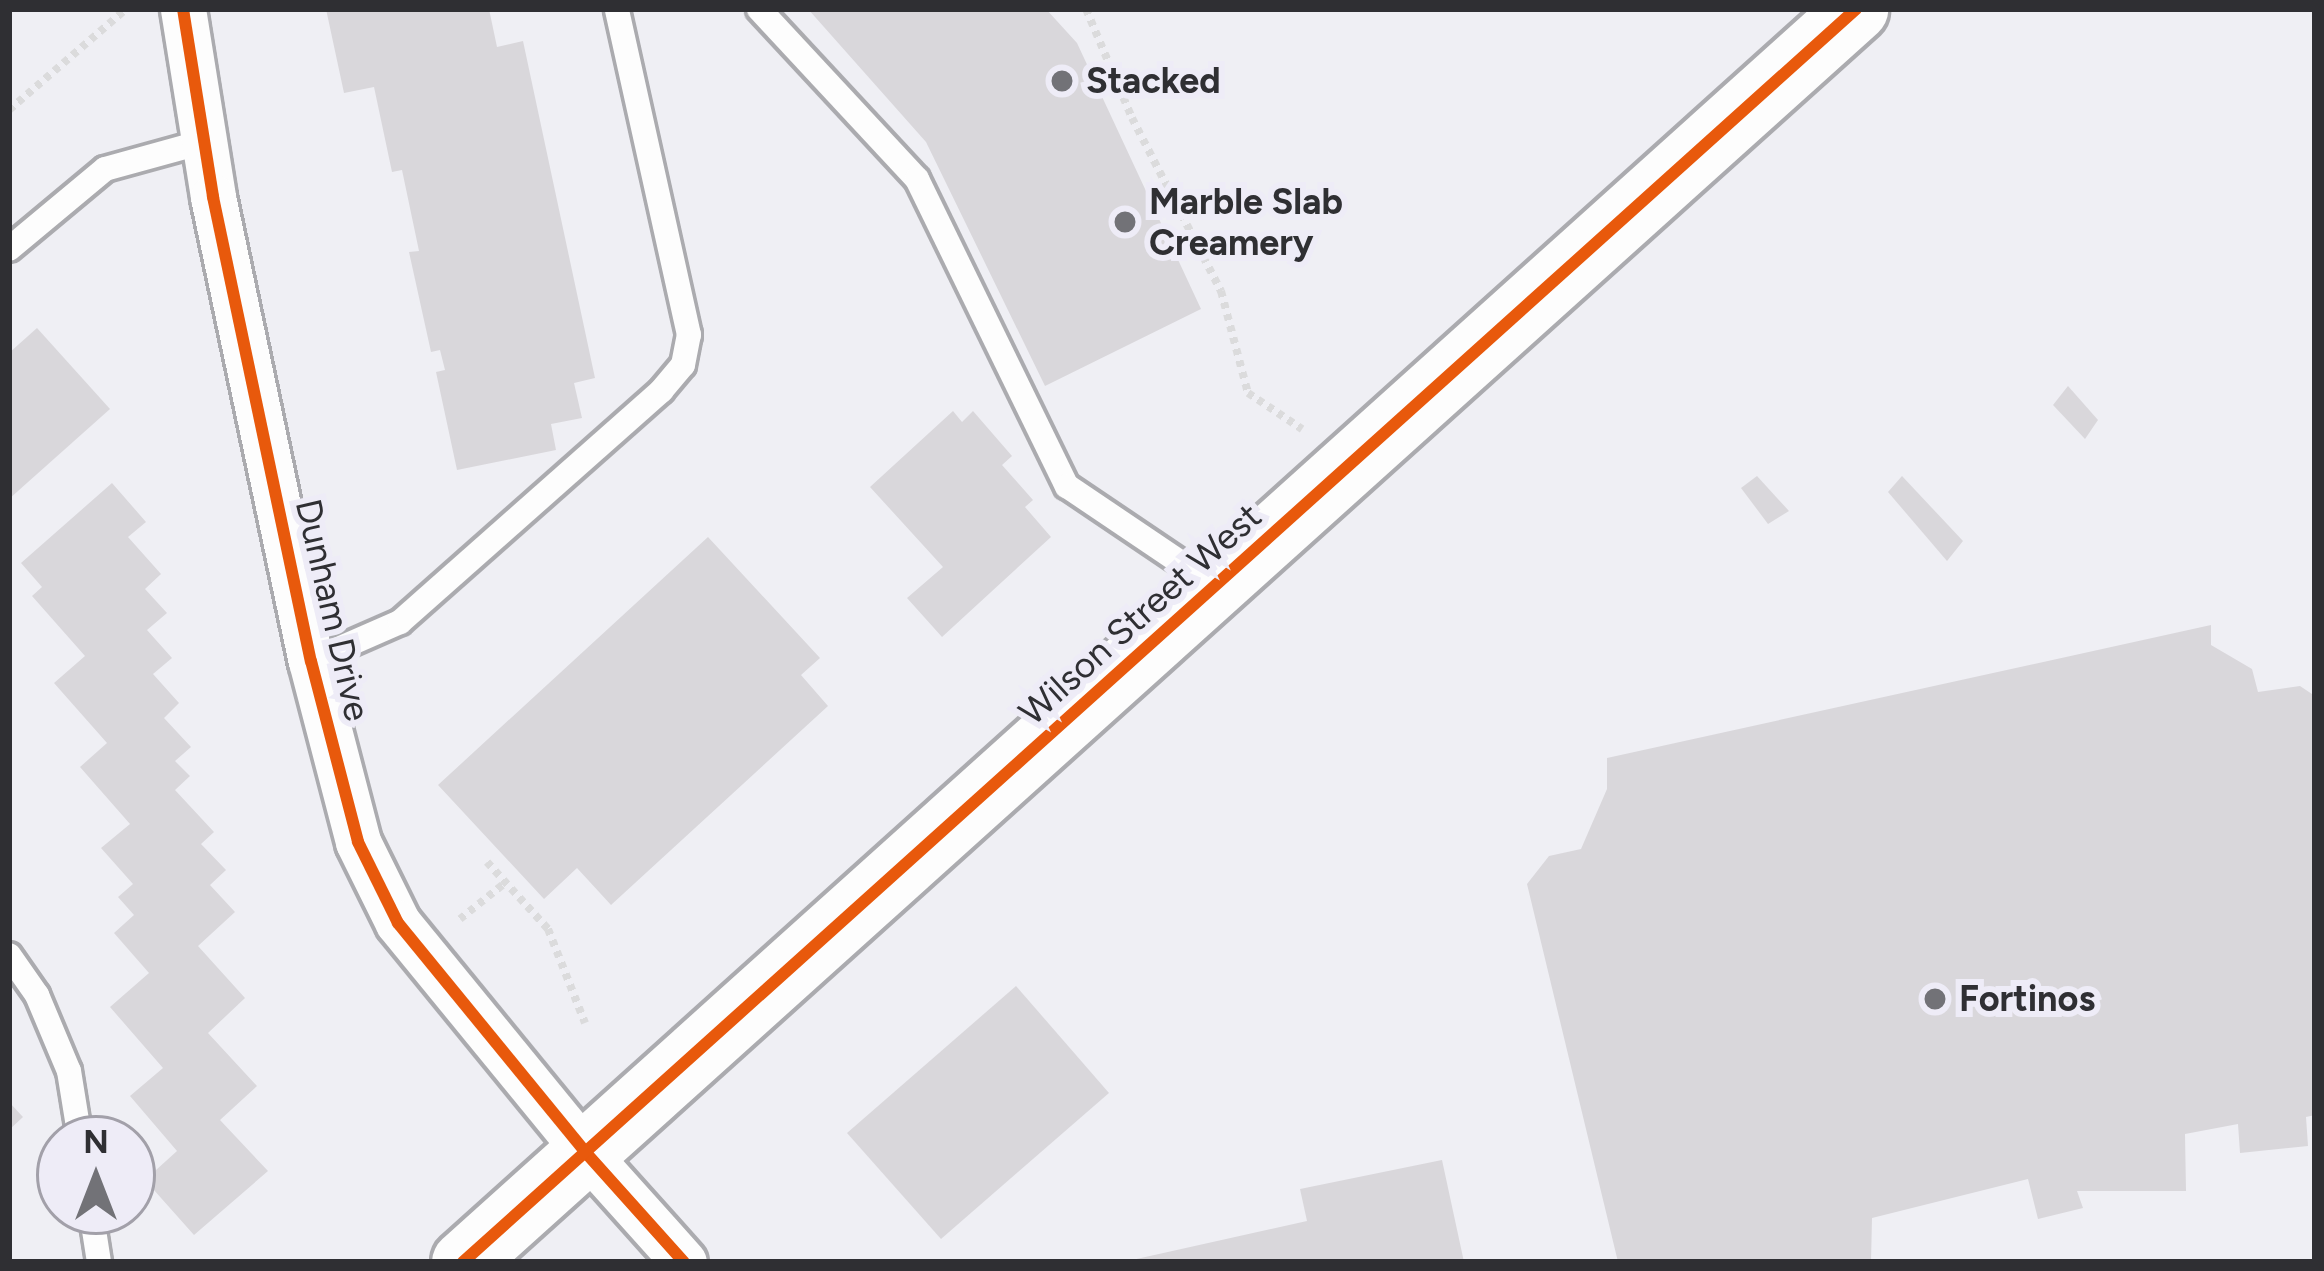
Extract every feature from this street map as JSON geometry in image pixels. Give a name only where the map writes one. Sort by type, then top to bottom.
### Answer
[{"type":"main road","name":"Wilson Street West","points":[[463,1262],[1856,9]]},
{"type":"street","name":"Dunham Drive","points":[[183,9],[203,142],[310,661],[358,842],[398,923],[587,1154],[684,1262]]},
{"type":"lane","points":[[310,661],[400,622],[661,391],[683,364],[689,335],[616,9]]},
{"type":"lane","points":[[759,9],[917,179],[1067,486],[1216,586]]},
{"type":"lane","points":[[9,249],[105,169],[203,142]]},
{"type":"lane","points":[[9,955],[37,995],[69,1071],[76,1115]]},
{"type":"path","points":[[9,110],[126,9]]},
{"type":"path","points":[[1086,9],[1132,118],[1221,291],[1248,393],[1353,463]]},
{"type":"path","points":[[488,862],[548,929],[585,1023]]},
{"type":"building","points":[[326,9],[489,9],[497,47],[523,41],[595,378],[574,383],[582,418],[551,424],[556,450],[457,470],[436,372],[445,370],[440,350],[431,352],[409,252],[419,251],[402,170],[392,172],[374,87],[344,93]]},
{"type":"building","points":[[808,9],[1046,9],[1077,43],[1201,309],[1045,386],[926,142]]},
{"type":"building","points":[[37,328],[110,409],[9,499],[9,353]]},
{"type":"building","points":[[2068,386],[2098,420],[2085,439],[2053,405]]},
{"type":"building","points":[[953,411],[962,422],[973,411],[1012,456],[1002,465],[1033,500],[1025,507],[1051,537],[942,637],[907,598],[943,567],[870,487]]},
{"type":"building","points":[[1757,476],[1789,511],[1768,524],[1741,488]]},
{"type":"building","points":[[1902,476],[1963,541],[1947,561],[1888,492]]},
{"type":"building","points":[[112,483],[146,522],[128,537],[161,574],[145,589],[167,613],[147,630],[172,658],[153,674],[179,703],[164,718],[191,747],[175,761],[190,776],[175,790],[214,832],[201,844],[226,870],[210,885],[235,912],[198,946],[245,998],[208,1033],[257,1086],[220,1120],[268,1171],[194,1235],[156,1192],[156,1170],[177,1151],[156,1126],[156,1115],[146,1115],[130,1096],[163,1068],[110,1007],[149,973],[114,933],[134,915],[118,897],[133,884],[101,848],[130,824],[80,767],[107,743],[54,683],[85,656],[32,596],[42,587],[21,563]]},
{"type":"building","points":[[708,537],[820,658],[801,675],[828,706],[611,905],[577,868],[544,899],[438,785]]},
{"type":"building","name":"Fortinos","points":[[2211,625],[2211,645],[2252,669],[2258,692],[2300,686],[2315,696],[2315,1115],[2306,1117],[2308,1146],[2240,1153],[2238,1124],[2185,1134],[2186,1191],[2077,1191],[2083,1208],[2038,1219],[2028,1179],[1872,1218],[1871,1262],[1618,1262],[1527,884],[1549,856],[1581,849],[1607,789],[1607,758]]},
{"type":"building","points":[[1016,986],[1109,1093],[941,1239],[847,1133]]},
{"type":"building","points":[[9,1102],[23,1117],[9,1130]]},
{"type":"building","points":[[1442,1160],[1464,1262],[1123,1262],[1307,1221],[1300,1189]]},
{"type":"cycle path","points":[[183,9],[213,197],[311,661],[358,842],[398,923],[587,1154],[684,1262]]},
{"type":"cycle path","points":[[463,1262],[1856,9]]},
{"type":"place","name":"Stacked","points":[[1062,81]]},
{"type":"place","name":"Marble Slab Creamery","points":[[1125,222]]},
{"type":"place","name":"Fortinos","points":[[1935,999]]}]
